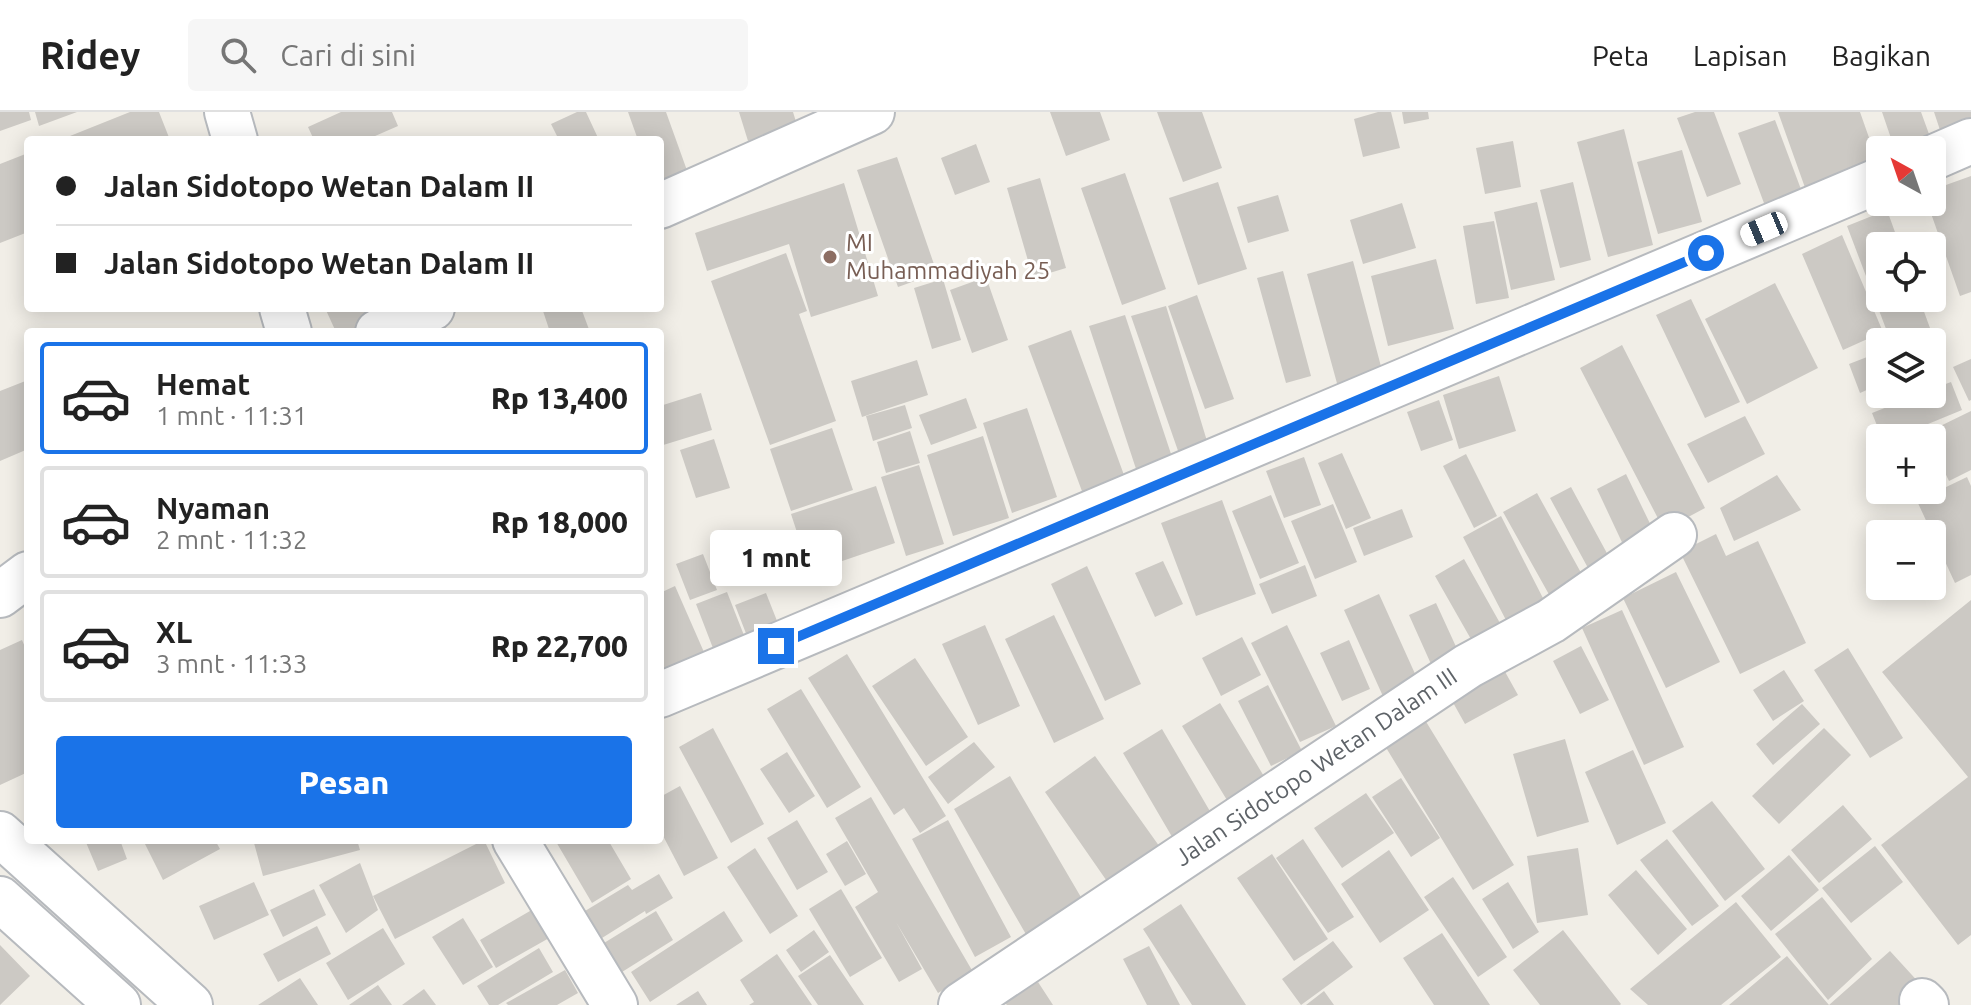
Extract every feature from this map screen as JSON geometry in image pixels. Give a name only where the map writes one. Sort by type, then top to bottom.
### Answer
[{"type":"street","points":[[227,112],[234,136]]},
{"type":"street","points":[[664,204],[872,112]]},
{"type":"street","points":[[1946,152],[1971,141]]},
{"type":"street","points":[[664,693],[1866,186]]},
{"type":"street","points":[[387,328],[423,312]]},
{"type":"street","name":"Jalan Sidotopo Wetan Dalam III","points":[[961,1005],[1468,666],[1551,621],[1674,535]]},
{"type":"street","points":[[0,595],[24,577]]},
{"type":"street","points":[[0,834],[190,1005]]},
{"type":"street","points":[[517,844],[615,1005]]},
{"type":"street","points":[[0,899],[118,1005]]},
{"type":"building","points":[[0,112],[29,112],[31,120],[0,131]]},
{"type":"building","points":[[35,112],[77,112],[39,126]]},
{"type":"building","points":[[130,112],[159,112],[168,136],[70,136]]},
{"type":"building","points":[[341,112],[392,112],[398,126],[375,136],[312,136],[308,127]]},
{"type":"building","points":[[577,112],[586,112],[597,136],[557,136],[551,124]]},
{"type":"building","points":[[628,112],[666,112],[689,176],[664,185],[664,136],[637,136]]},
{"type":"building","points":[[739,112],[793,112],[797,125],[748,141]]},
{"type":"building","points":[[1050,112],[1100,112],[1110,140],[1066,156]]},
{"type":"building","points":[[1157,112],[1202,112],[1222,168],[1183,182]]},
{"type":"building","points":[[1378,112],[1391,112],[1400,148],[1363,157],[1354,119]]},
{"type":"building","points":[[1402,112],[1428,112],[1429,119],[1404,124]]},
{"type":"building","points":[[1695,112],[1714,112],[1741,184],[1707,197],[1677,118]]},
{"type":"building","points":[[1778,112],[1860,112],[1868,136],[1866,136],[1866,174],[1808,196]]},
{"type":"building","points":[[1882,112],[1921,112],[1930,136],[1890,136]]},
{"type":"building","points":[[1934,112],[1971,112],[1971,118],[1940,130]]},
{"type":"building","points":[[1775,120],[1805,200],[1768,214],[1738,133]]},
{"type":"building","points":[[1624,129],[1653,245],[1608,257],[1577,142]]},
{"type":"building","points":[[1513,141],[1521,187],[1485,194],[1476,148]]},
{"type":"building","points":[[976,144],[990,182],[955,195],[941,158]]},
{"type":"building","points":[[1682,150],[1702,222],[1658,234],[1637,162]]},
{"type":"building","points":[[24,155],[24,234],[0,243],[0,164]]},
{"type":"building","points":[[897,157],[937,273],[898,287],[857,170]]},
{"type":"building","points":[[1125,173],[1166,289],[1122,305],[1081,188]]},
{"type":"building","points":[[1971,176],[1971,292],[1960,296],[1946,256],[1946,232],[1938,232],[1932,216],[1946,216],[1946,185]]},
{"type":"building","points":[[1040,178],[1066,268],[1033,278],[1007,188]]},
{"type":"building","points":[[1218,182],[1247,269],[1198,285],[1169,198]]},
{"type":"building","points":[[1573,182],[1591,260],[1560,268],[1540,190]]},
{"type":"building","name":"MI Muhammadiyah 25","points":[[844,183],[878,296],[811,317],[789,244],[707,271],[695,233]]},
{"type":"building","points":[[1278,195],[1289,231],[1248,243],[1237,207]]},
{"type":"building","points":[[1537,202],[1555,280],[1511,290],[1494,212]]},
{"type":"building","points":[[1402,203],[1416,248],[1363,264],[1350,220]]},
{"type":"building","points":[[1872,216],[1889,216],[1895,232],[1866,232],[1866,276],[1847,226]]},
{"type":"building","points":[[1494,221],[1509,298],[1476,304],[1463,226]]},
{"type":"building","points":[[1842,235],[1866,292],[1866,312],[1875,312],[1881,328],[1866,328],[1866,340],[1843,350],[1802,254]]},
{"type":"building","points":[[786,253],[807,311],[799,314],[836,421],[770,445],[711,281]]},
{"type":"building","points":[[1436,259],[1454,329],[1388,346],[1371,276]]},
{"type":"building","points":[[1353,261],[1383,374],[1338,387],[1307,274]]},
{"type":"building","points":[[1283,271],[1311,376],[1286,383],[1257,278]]},
{"type":"building","points":[[986,277],[1008,340],[972,353],[950,290]]},
{"type":"building","points":[[943,279],[961,340],[932,349],[914,288]]},
{"type":"building","points":[[1775,283],[1818,368],[1747,404],[1705,319]]},
{"type":"building","points":[[1197,295],[1234,399],[1205,409],[1168,306]]},
{"type":"building","points":[[1691,299],[1740,402],[1705,418],[1656,315]]},
{"type":"building","points":[[1166,306],[1210,451],[1184,468],[1131,316]]},
{"type":"building","points":[[327,312],[380,312],[384,321],[368,328],[334,328]]},
{"type":"building","points":[[543,312],[582,312],[588,328],[549,328]]},
{"type":"building","points":[[1880,312],[1924,312],[1930,328],[1886,328]]},
{"type":"building","points":[[1125,315],[1174,463],[1138,475],[1089,326]]},
{"type":"building","points":[[1071,330],[1128,486],[1086,502],[1028,346]]},
{"type":"building","points":[[1622,345],[1705,508],[1664,530],[1580,368]]},
{"type":"building","points":[[1866,357],[1866,390],[1860,393],[1849,364]]},
{"type":"building","points":[[1971,359],[1971,400],[1969,401],[1953,367]]},
{"type":"building","points":[[917,360],[928,395],[862,417],[851,381]]},
{"type":"building","points":[[1499,376],[1516,431],[1459,449],[1443,395]]},
{"type":"building","points":[[24,382],[24,451],[0,461],[0,391]]},
{"type":"building","points":[[1951,382],[1962,410],[1928,424],[1876,424],[1872,413],[1885,408],[1946,408],[1946,384]]},
{"type":"building","points":[[701,393],[712,430],[664,445],[664,405]]},
{"type":"building","points":[[966,398],[977,428],[931,445],[919,415]]},
{"type":"building","points":[[1439,400],[1453,440],[1421,451],[1407,412]]},
{"type":"building","points":[[905,405],[912,428],[873,441],[866,416]]},
{"type":"building","points":[[1027,408],[1057,497],[1012,513],[983,423]]},
{"type":"building","points":[[1971,411],[1971,470],[1949,481],[1946,475],[1944,424]]},
{"type":"building","points":[[1745,416],[1765,454],[1708,483],[1687,444]]},
{"type":"building","points":[[832,428],[853,490],[791,511],[770,449]]},
{"type":"building","points":[[910,431],[920,463],[886,473],[877,442]]},
{"type":"building","points":[[983,436],[1009,518],[953,536],[927,455]]},
{"type":"building","points":[[714,439],[730,488],[696,498],[680,450]]},
{"type":"building","points":[[1342,453],[1371,518],[1346,529],[1318,463]]},
{"type":"building","points":[[1466,454],[1497,516],[1474,528],[1443,466]]},
{"type":"building","points":[[1304,457],[1321,505],[1284,518],[1266,471]]},
{"type":"building","points":[[919,465],[944,544],[906,556],[881,477]]},
{"type":"building","points":[[1626,474],[1657,538],[1627,553],[1597,489]]},
{"type":"building","points":[[1777,475],[1801,510],[1734,541],[1720,508]]},
{"type":"building","points":[[1967,477],[1971,486],[1971,575],[1955,583],[1946,564],[1946,520],[1926,520],[1918,504],[1946,504],[1946,487]]},
{"type":"building","points":[[876,486],[895,543],[810,572],[791,514]]},
{"type":"building","points":[[1571,487],[1615,568],[1594,579],[1550,498]]},
{"type":"building","points":[[1537,493],[1590,589],[1556,607],[1503,512]]},
{"type":"building","points":[[1271,495],[1299,563],[1260,579],[1232,511]]},
{"type":"building","points":[[1222,500],[1256,594],[1196,616],[1161,523]]},
{"type":"building","points":[[1333,504],[1357,562],[1315,579],[1291,521]]},
{"type":"building","points":[[1402,509],[1413,537],[1364,556],[1353,528]]},
{"type":"building","points":[[1501,516],[1546,604],[1508,624],[1463,537]]},
{"type":"building","points":[[1716,534],[1726,556],[1758,541],[1806,643],[1740,674],[1680,552]]},
{"type":"building","points":[[703,554],[717,590],[690,600],[676,564]]},
{"type":"building","points":[[1464,559],[1505,632],[1476,648],[1435,576]]},
{"type":"building","points":[[1163,561],[1183,604],[1155,617],[1135,573]]},
{"type":"building","points":[[1305,565],[1317,596],[1272,614],[1259,584]]},
{"type":"building","points":[[1087,566],[1141,684],[1105,701],[1051,584]]},
{"type":"building","points":[[1676,572],[1720,662],[1666,688],[1623,598]]},
{"type":"building","points":[[675,586],[707,659],[664,671],[664,591]]},
{"type":"building","points":[[727,592],[747,643],[716,656],[696,604]]},
{"type":"building","points":[[766,593],[783,636],[752,649],[735,605]]},
{"type":"building","points":[[1379,594],[1421,687],[1386,703],[1344,610]]},
{"type":"building","points":[[1971,600],[1971,935],[1958,945],[1881,845],[1968,777],[1882,672]]},
{"type":"building","points":[[1436,603],[1458,651],[1431,664],[1409,615]]},
{"type":"building","points":[[1622,610],[1684,747],[1644,765],[1582,628]]},
{"type":"building","points":[[1054,615],[1104,719],[1054,743],[1005,639]]},
{"type":"building","points":[[985,625],[1020,706],[978,725],[942,644]]},
{"type":"building","points":[[1287,625],[1336,726],[1300,742],[1251,643]]},
{"type":"building","points":[[1242,637],[1261,675],[1221,696],[1202,658]]},
{"type":"building","points":[[22,640],[24,645],[24,774],[0,785],[0,650]]},
{"type":"building","points":[[1349,640],[1370,689],[1342,701],[1320,653]]},
{"type":"building","points":[[1581,646],[1609,700],[1580,714],[1553,661]]},
{"type":"building","points":[[1848,648],[1903,738],[1870,758],[1814,670]]},
{"type":"building","points":[[847,654],[946,816],[920,833],[904,808],[894,815],[808,678]]},
{"type":"building","points":[[915,658],[968,737],[926,766],[872,686]]},
{"type":"building","points":[[1499,661],[1518,695],[1465,724],[1446,690]]},
{"type":"building","points":[[1784,670],[1804,701],[1773,721],[1753,690]]},
{"type":"building","points":[[1268,685],[1302,751],[1271,766],[1238,701]]},
{"type":"building","points":[[801,689],[861,787],[827,808],[767,709]]},
{"type":"building","points":[[1220,703],[1274,793],[1236,815],[1182,726]]},
{"type":"building","points":[[1802,704],[1820,724],[1773,765],[1756,744]]},
{"type":"building","points":[[1425,720],[1514,865],[1473,890],[1385,746]]},
{"type":"building","points":[[713,728],[764,824],[731,843],[679,747]]},
{"type":"building","points":[[1824,728],[1851,755],[1779,824],[1752,796]]},
{"type":"building","points":[[1162,729],[1218,825],[1178,847],[1123,753]]},
{"type":"building","points":[[1565,739],[1589,822],[1537,837],[1513,754]]},
{"type":"building","points":[[974,742],[995,767],[948,804],[928,777]]},
{"type":"building","points":[[1633,750],[1666,823],[1617,845],[1585,772]]},
{"type":"building","points":[[787,752],[815,796],[789,813],[760,769]]},
{"type":"building","points":[[1095,756],[1162,850],[1111,887],[1045,792]]},
{"type":"building","points":[[1010,776],[1092,916],[1035,950],[954,809]]},
{"type":"building","points":[[1401,778],[1440,838],[1411,857],[1372,797]]},
{"type":"building","points":[[680,786],[718,858],[684,876],[664,838],[664,795]]},
{"type":"building","points":[[1366,793],[1394,833],[1342,868],[1314,828]]},
{"type":"building","points":[[871,797],[973,972],[938,993],[896,922],[922,969],[899,982],[855,907],[878,892],[835,818]]},
{"type":"building","points":[[1712,801],[1765,869],[1725,901],[1672,831]]},
{"type":"building","points":[[1843,805],[1872,839],[1819,883],[1791,850]]},
{"type":"building","points":[[797,820],[828,872],[797,890],[767,838]]},
{"type":"building","points":[[948,820],[1011,937],[975,957],[912,839]]},
{"type":"building","points":[[1303,839],[1354,917],[1328,933],[1276,858]]},
{"type":"building","points":[[1667,839],[1719,906],[1692,926],[1640,860]]},
{"type":"building","points":[[847,841],[866,874],[845,886],[826,854]]},
{"type":"building","points":[[87,844],[121,844],[127,859],[98,871]]},
{"type":"building","points":[[145,844],[217,844],[220,849],[163,880]]},
{"type":"building","points":[[254,844],[358,844],[360,850],[263,876]]},
{"type":"building","points":[[476,844],[486,844],[505,883],[395,939],[373,896]]},
{"type":"building","points":[[557,844],[610,844],[631,879],[592,903]]},
{"type":"building","points":[[1875,846],[1903,882],[1851,923],[1822,888]]},
{"type":"building","points":[[755,848],[798,916],[770,934],[727,867]]},
{"type":"building","points":[[1578,848],[1588,915],[1537,923],[1527,856]]},
{"type":"building","points":[[1389,850],[1429,910],[1380,943],[1341,884]]},
{"type":"building","points":[[1272,854],[1328,939],[1294,961],[1237,878]]},
{"type":"building","points":[[1789,855],[1819,890],[1771,931],[1741,896]]},
{"type":"building","points":[[360,863],[378,910],[346,933],[319,885]]},
{"type":"building","points":[[1636,870],[1687,929],[1658,955],[1608,895]]},
{"type":"building","points":[[659,874],[673,898],[646,914],[645,911],[602,938],[585,911],[628,885],[632,890]]},
{"type":"building","points":[[1453,877],[1507,957],[1478,977],[1424,897]]},
{"type":"building","points":[[254,882],[269,915],[214,940],[199,906]]},
{"type":"building","points":[[1508,882],[1539,932],[1513,949],[1482,899]]},
{"type":"building","points":[[314,889],[326,915],[283,937],[270,910]]},
{"type":"building","points":[[841,889],[882,958],[850,977],[809,909]]},
{"type":"building","points":[[1822,897],[1872,959],[1828,1000],[1775,934]]},
{"type":"building","points":[[1736,902],[1781,957],[1721,1005],[1648,1005],[1630,989]]},
{"type":"building","points":[[542,904],[558,933],[496,968],[480,940]]},
{"type":"building","points":[[1181,904],[1246,1005],[1192,1005],[1143,929]]},
{"type":"building","points":[[656,911],[673,940],[622,972],[604,943]]},
{"type":"building","points":[[724,911],[743,941],[650,1002],[631,972]]},
{"type":"building","points":[[463,918],[493,967],[463,985],[432,937]]},
{"type":"building","points":[[317,926],[331,954],[278,982],[263,954]]},
{"type":"building","points":[[383,928],[405,964],[348,1000],[326,963]]},
{"type":"building","points":[[814,930],[829,952],[801,972],[786,950]]},
{"type":"building","points":[[1563,930],[1620,1005],[1540,1005],[1513,970]]},
{"type":"building","points":[[1442,933],[1490,1005],[1434,1005],[1403,958]]},
{"type":"building","points":[[1333,941],[1353,967],[1301,1005],[1282,979]]},
{"type":"building","points":[[0,945],[30,976],[0,1005]]},
{"type":"building","points":[[1149,946],[1180,1005],[1147,1005],[1123,959]]},
{"type":"building","points":[[539,948],[553,972],[498,1005],[489,1005],[477,986]]},
{"type":"building","points":[[1890,951],[1922,986],[1901,1005],[1829,1005]]},
{"type":"building","points":[[777,954],[812,1005],[749,1005],[754,1002],[740,980]]},
{"type":"building","points":[[830,955],[864,1005],[818,1005],[798,976]]},
{"type":"building","points":[[1787,956],[1829,1005],[1729,1005]]},
{"type":"building","points":[[565,970],[578,993],[557,1005],[506,1003]]},
{"type":"building","points":[[300,978],[318,1005],[258,1005]]},
{"type":"building","points":[[1038,982],[1053,1005],[1005,1003]]},
{"type":"building","points":[[378,985],[392,1005],[349,1005]]},
{"type":"building","points":[[424,989],[436,1005],[402,1005]]},
{"type":"building","points":[[698,991],[707,1005],[676,1005]]},
{"type":"building","points":[[1324,991],[1334,1005],[1306,1005]]},
{"type":"place","name":"MI Muhammadiyah 25","points":[[830,257]]},
{"type":"route","points":[[776,646],[1706,253]]}]
